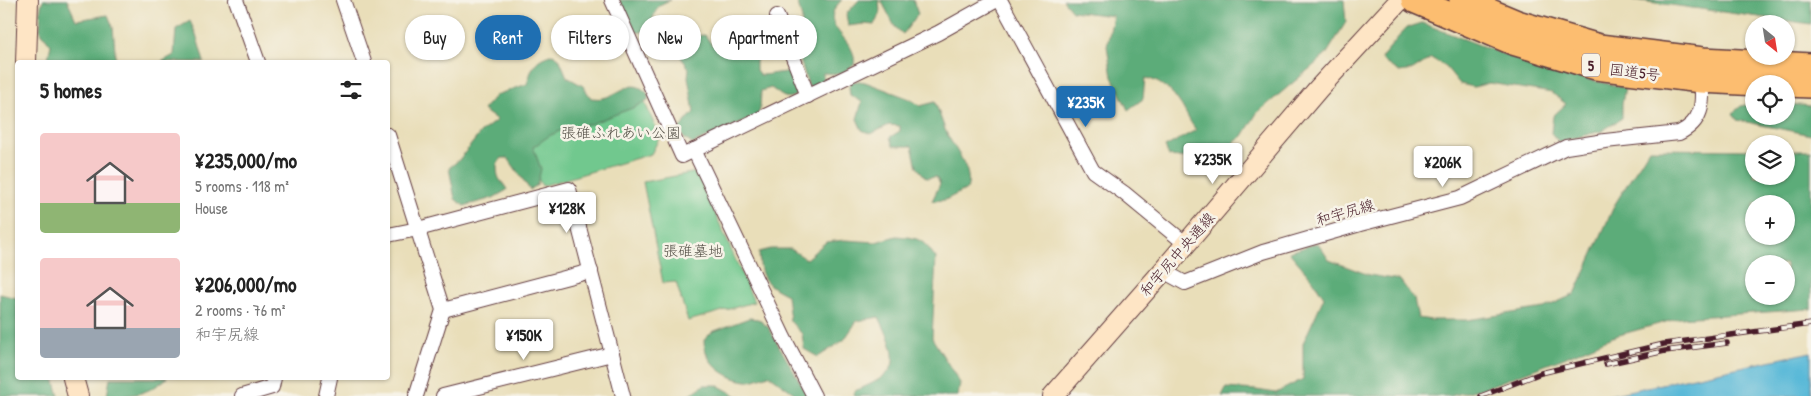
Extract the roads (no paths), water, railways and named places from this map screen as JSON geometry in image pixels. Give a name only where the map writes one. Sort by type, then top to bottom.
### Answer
[{"type":"highway","name":"国道5号","points":[[1414,0],[1513,42],[1596,66],[1701,80],[1745,82]]},
{"type":"highway","name":"国道5号","points":[[1462,0],[1517,23],[1599,47],[1703,60],[1811,66]]},
{"type":"highway","points":[[1795,84],[1811,85]]},
{"type":"street","points":[[26,60],[28,0]]},
{"type":"street","points":[[236,0],[257,60]]},
{"type":"street","points":[[344,0],[363,60]]},
{"type":"street","points":[[612,0],[682,156],[938,33],[998,0],[1093,171],[1124,193],[1186,244]]},
{"type":"street","name":"和宇尻中央通線","points":[[1053,396],[1163,271],[1318,89],[1400,0]]},
{"type":"street","points":[[794,60],[808,96]]},
{"type":"street","name":"和宇尻線","points":[[1163,271],[1185,283],[1263,252],[1460,198],[1566,148],[1606,141],[1679,133],[1690,128],[1696,121],[1703,96],[1701,80]]},
{"type":"street","points":[[390,142],[443,310],[416,396]]},
{"type":"street","points":[[694,150],[784,338],[814,396]]},
{"type":"street","points":[[390,235],[570,189],[623,396]]},
{"type":"street","points":[[443,310],[591,271]]},
{"type":"street","points":[[443,396],[612,354]]},
{"type":"street","points":[[74,380],[78,396]]},
{"type":"street","points":[[242,396],[272,387],[274,380]]},
{"type":"street","points":[[326,396],[330,380]]},
{"type":"water","points":[[1811,352],[1811,396],[1605,396]]},
{"type":"railway","points":[[1481,396],[1541,373],[1664,344],[1811,324]]},
{"type":"railway","points":[[1606,364],[1665,351],[1727,343]]},
{"type":"park label","name":"張碓ふれあい公園","points":[[621,132]]},
{"type":"park label","name":"張碓墓地","points":[[693,250]]}]
